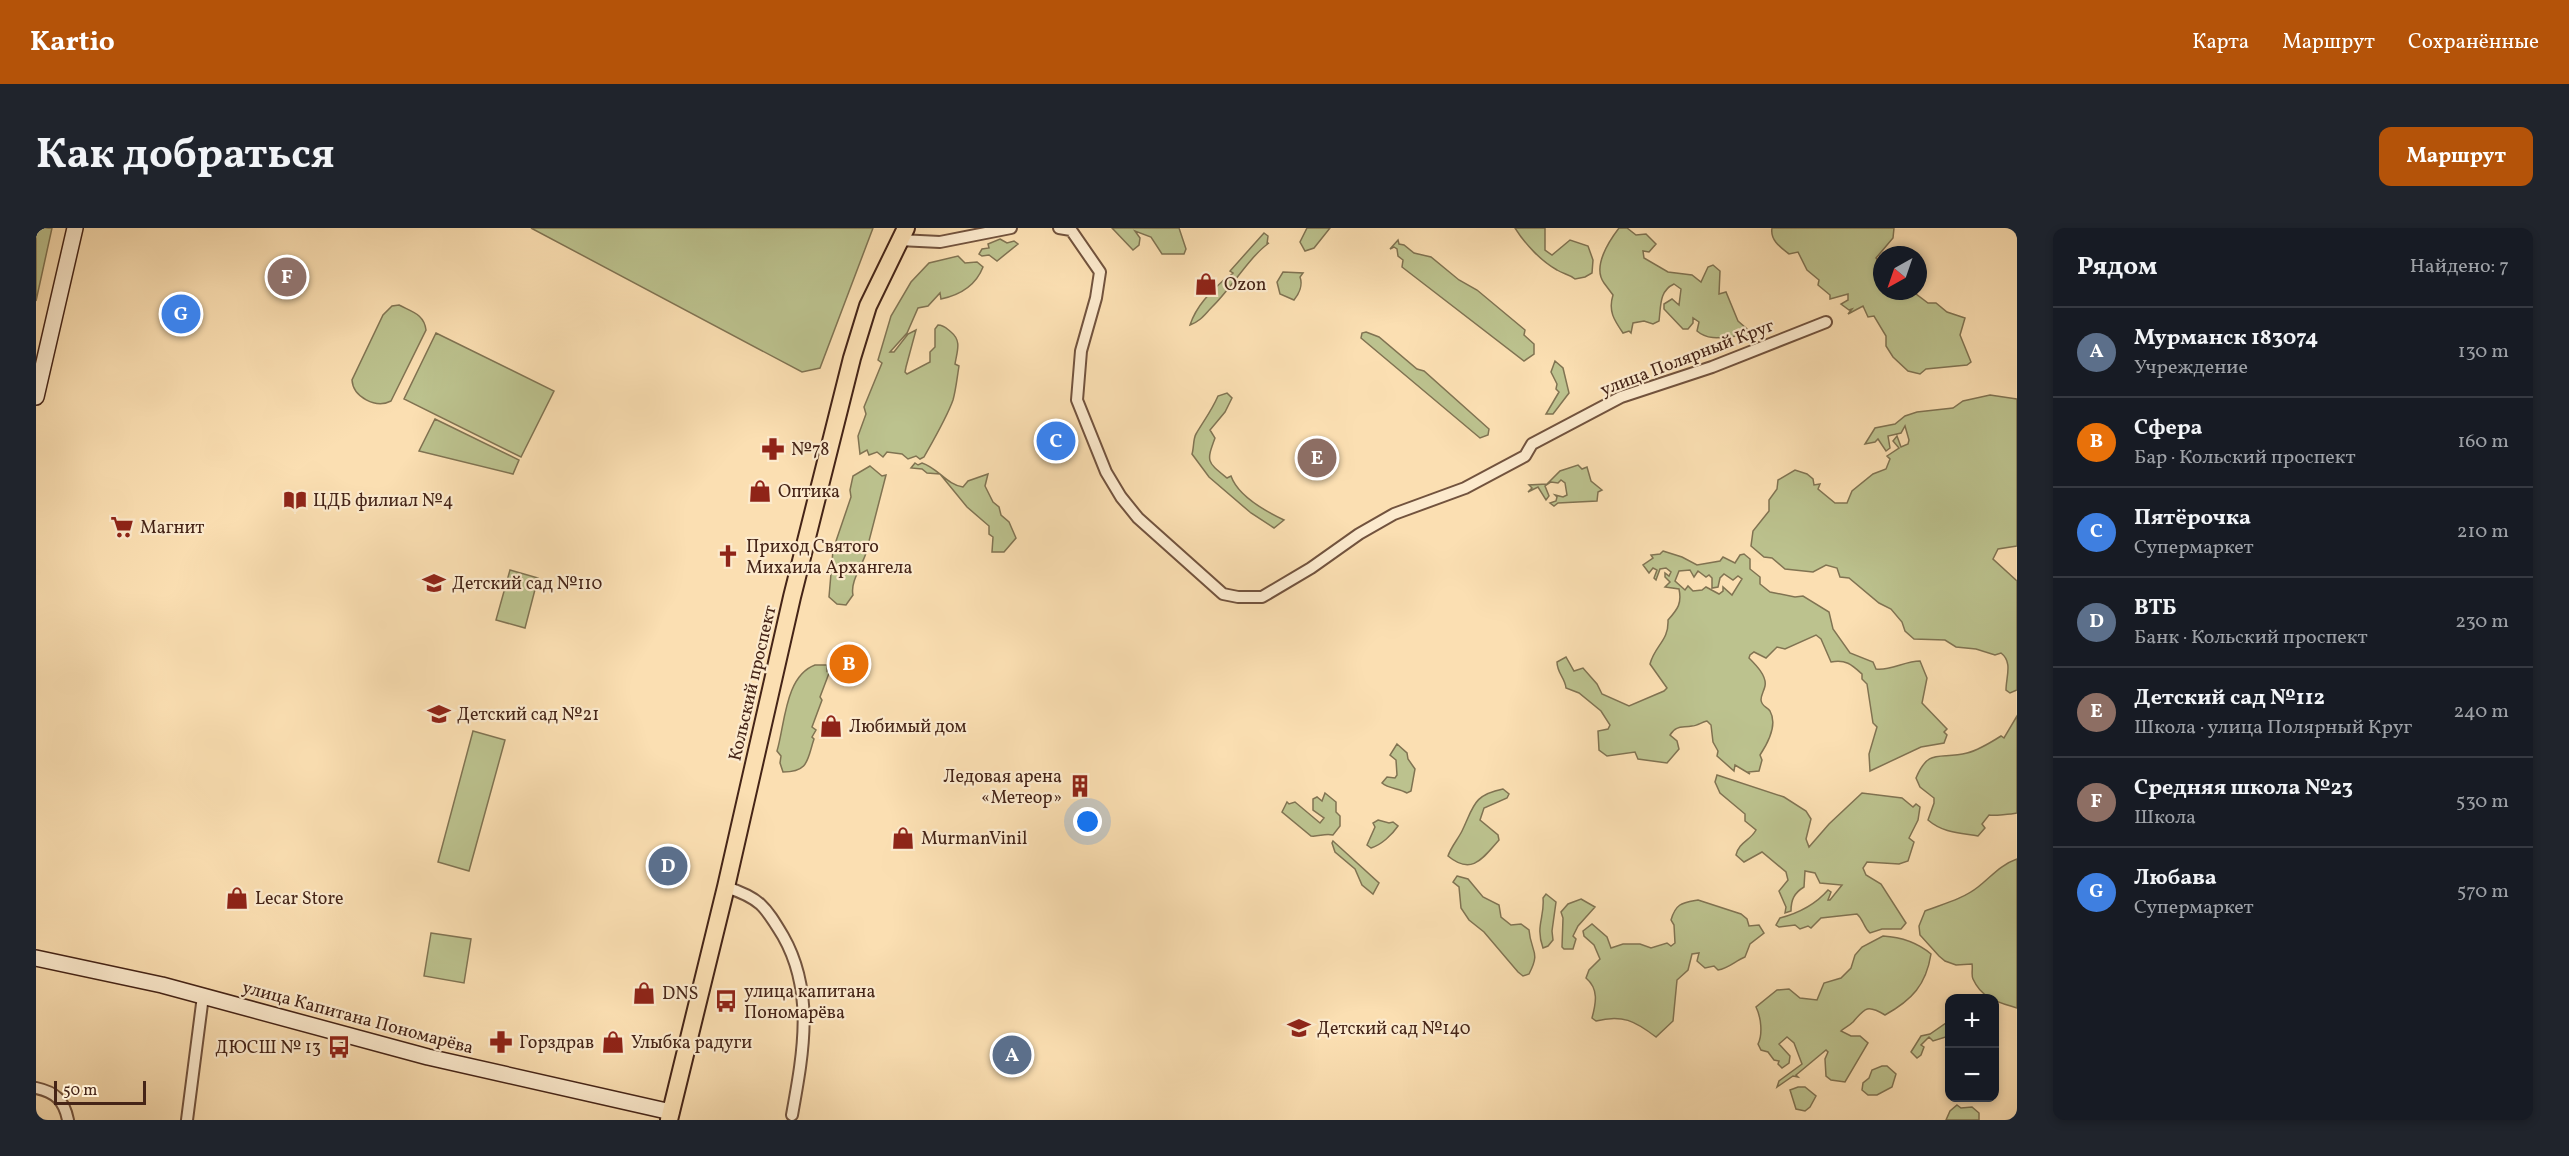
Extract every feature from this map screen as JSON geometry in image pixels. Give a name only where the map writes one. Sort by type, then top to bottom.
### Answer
[{"type":"main road","name":"Кольский проспект","points":[[670,1116],[726,887],[792,597],[852,357],[868,306],[902,234]]},
{"type":"street","points":[[36,397],[75,228]]},
{"type":"street","points":[[902,234],[940,242],[1011,228]]},
{"type":"street","name":"улица Полярный Круг","points":[[1059,228],[1071,230],[1100,272],[1096,298],[1081,351],[1077,400],[1106,472],[1121,497],[1138,518],[1223,594],[1238,597],[1262,597],[1394,514],[1465,488],[1525,456],[1532,444],[1621,396],[1712,367],[1826,322]]},
{"type":"street","points":[[726,887],[750,895],[768,910],[790,948],[802,986],[805,1024],[792,1115]]},
{"type":"street","name":"улица Капитана Пономарёва","points":[[36,958],[104,971],[428,1057],[670,1116]]},
{"type":"street","points":[[187,1120],[203,996]]},
{"type":"street","points":[[36,1088],[52,1092],[64,1106],[68,1120]]},
{"type":"green space","points":[[36,228],[52,228],[36,301]]},
{"type":"green space","points":[[531,228],[873,228],[820,368],[802,372]]},
{"type":"green space","points":[[1112,228],[1179,228],[1186,249],[1184,254],[1162,254],[1151,237],[1135,231],[1140,238],[1139,245],[1133,250]]},
{"type":"green space","points":[[1307,228],[1330,228],[1314,248],[1305,251],[1300,242]]},
{"type":"green space","points":[[1515,228],[1545,228],[1545,250],[1552,255],[1570,240],[1588,246],[1593,260],[1592,273],[1575,279],[1559,271],[1534,252]]},
{"type":"green space","points":[[1619,228],[1627,228],[1636,235],[1646,234],[1656,244],[1649,252],[1643,251],[1644,258],[1668,272],[1692,275],[1701,282],[1708,267],[1713,265],[1720,271],[1719,294],[1726,292],[1738,321],[1747,329],[1749,336],[1709,337],[1697,331],[1699,322],[1693,318],[1693,323],[1688,329],[1683,329],[1664,309],[1664,304],[1672,299],[1679,305],[1681,289],[1674,284],[1663,295],[1659,321],[1653,324],[1644,321],[1633,323],[1631,333],[1629,331],[1623,333],[1613,315],[1611,306],[1613,295],[1601,277],[1600,269],[1603,254]]},
{"type":"green space","points":[[1772,228],[1894,228],[1893,238],[1886,246],[1873,246],[1873,300],[1924,300],[1928,303],[1936,303],[1947,312],[1965,318],[1960,335],[1971,362],[1967,365],[1926,369],[1920,374],[1908,371],[1893,357],[1886,346],[1886,336],[1874,316],[1868,317],[1863,306],[1848,314],[1852,309],[1849,310],[1841,304],[1848,300],[1848,294],[1830,299],[1830,295],[1818,285],[1819,280],[1807,270],[1798,252],[1789,254],[1782,249],[1776,243]]},
{"type":"green space","points":[[1264,233],[1268,236],[1267,244],[1269,243],[1254,256],[1205,315],[1190,325],[1206,298],[1233,273],[1230,271]]},
{"type":"green space","points":[[1000,239],[1007,243],[1014,241],[1018,244],[997,261],[989,255],[979,254],[982,249],[989,248],[988,244]]},
{"type":"green space","points":[[1398,240],[1399,244],[1414,253],[1431,257],[1459,280],[1477,290],[1525,330],[1524,335],[1534,344],[1534,354],[1524,361],[1402,267],[1403,260],[1398,256],[1397,249],[1394,247],[1390,249]]},
{"type":"green space","points":[[958,256],[965,263],[977,262],[983,267],[976,279],[955,295],[941,299],[940,293],[928,306],[918,308],[907,333],[890,352],[894,352],[908,334],[916,330],[906,367],[907,374],[930,362],[930,352],[935,347],[935,329],[938,325],[945,327],[954,335],[958,346],[955,364],[959,366],[953,400],[944,421],[924,457],[920,459],[916,456],[908,459],[902,454],[887,452],[883,457],[877,452],[869,455],[867,450],[860,454],[858,436],[866,414],[864,407],[882,363],[878,360],[891,316],[911,282],[929,263]]},
{"type":"green space","points":[[1283,272],[1303,273],[1300,277],[1300,289],[1294,300],[1280,294],[1277,282]]},
{"type":"green space","points":[[399,305],[420,317],[426,330],[391,401],[372,402],[356,392],[352,380],[383,315],[392,306]]},
{"type":"green space","points":[[1366,332],[1379,337],[1417,369],[1424,371],[1489,429],[1488,435],[1480,438],[1361,338],[1362,333]]},
{"type":"green space","points":[[436,333],[554,391],[521,457],[404,399]]},
{"type":"green space","points":[[1555,361],[1563,368],[1569,393],[1553,414],[1546,414],[1559,392],[1551,372]]},
{"type":"green space","points":[[1227,393],[1232,398],[1225,412],[1210,430],[1215,438],[1210,452],[1210,461],[1227,478],[1231,476],[1240,490],[1253,502],[1284,520],[1274,528],[1251,513],[1209,477],[1192,454],[1196,434],[1218,396]]},
{"type":"green space","points":[[1990,395],[2017,399],[2017,546],[1998,549],[1993,559],[2017,581],[2017,690],[2010,693],[2006,690],[2008,665],[2001,653],[1995,655],[1976,649],[1956,647],[1945,640],[1914,639],[1905,631],[1902,622],[1891,609],[1879,603],[1849,578],[1840,577],[1837,568],[1826,565],[1813,572],[1785,569],[1772,558],[1764,557],[1751,546],[1753,531],[1769,511],[1769,500],[1777,489],[1778,480],[1795,470],[1807,474],[1813,479],[1814,485],[1820,484],[1818,489],[1835,503],[1847,503],[1852,491],[1873,474],[1886,469],[1890,459],[1887,456],[1899,448],[1893,441],[1897,436],[1901,447],[1908,444],[1905,426],[1901,433],[1888,436],[1890,448],[1886,451],[1878,439],[1865,444],[1875,428],[1895,424],[1905,416],[1917,412],[1953,408],[1963,401]]},
{"type":"green space","points":[[435,419],[519,460],[513,474],[419,451]]},
{"type":"green space","points":[[915,463],[928,465],[940,474],[911,468]]},
{"type":"green space","points":[[1578,465],[1582,469],[1587,467],[1591,481],[1602,490],[1598,492],[1597,501],[1558,503],[1554,506],[1550,503],[1556,501],[1555,495],[1563,497],[1567,495],[1565,483],[1561,480],[1545,486],[1549,496],[1546,500],[1538,487],[1528,492],[1532,488],[1529,485],[1547,484],[1560,471]]},
{"type":"green space","points":[[870,466],[882,476],[886,475],[868,545],[864,550],[866,553],[853,585],[853,595],[846,605],[837,604],[829,597],[833,550],[851,497],[853,476]]},
{"type":"green space","points":[[940,474],[957,486],[963,487],[968,481],[988,474],[985,486],[993,502],[999,507],[1001,515],[1009,522],[1016,538],[1004,552],[992,552],[993,537],[989,534],[989,526],[967,507]]},
{"type":"green space","points":[[1663,551],[1697,565],[1720,561],[1723,557],[1735,563],[1740,555],[1744,554],[1750,559],[1750,569],[1760,577],[1760,584],[1770,592],[1795,597],[1803,596],[1829,612],[1833,629],[1850,653],[1873,662],[1876,669],[1887,669],[1920,661],[1927,678],[1922,703],[1947,729],[1944,732],[1947,735],[1944,743],[1921,747],[1870,771],[1869,754],[1877,727],[1873,723],[1867,684],[1862,679],[1862,674],[1852,665],[1841,661],[1831,662],[1821,639],[1816,635],[1785,649],[1777,647],[1766,658],[1754,652],[1750,655],[1749,658],[1764,678],[1765,686],[1761,700],[1770,711],[1773,722],[1769,739],[1760,755],[1762,760],[1759,771],[1748,772],[1750,774],[1735,765],[1734,771],[1717,756],[1718,751],[1713,742],[1711,725],[1707,721],[1694,726],[1677,728],[1672,732],[1670,735],[1677,741],[1679,749],[1667,763],[1638,759],[1635,752],[1607,756],[1599,750],[1598,731],[1608,729],[1610,725],[1601,711],[1579,693],[1566,688],[1557,662],[1566,657],[1574,671],[1583,668],[1597,684],[1602,694],[1629,706],[1667,688],[1650,664],[1664,638],[1668,620],[1678,606],[1680,594],[1679,589],[1665,587],[1670,582],[1665,577],[1665,573],[1669,576],[1671,572],[1666,568],[1660,569],[1656,580],[1654,578],[1657,570],[1653,568],[1649,573],[1643,565],[1653,558],[1651,555],[1660,554]],"holes":[[[1690,570],[1694,577],[1698,571],[1706,577],[1709,575],[1712,578],[1712,588],[1718,587],[1720,578],[1724,574],[1733,580],[1738,576],[1742,579],[1732,595],[1723,587],[1723,591],[1719,594],[1706,587],[1693,591],[1688,586],[1685,590],[1675,581],[1679,571]]]},
{"type":"green space","points":[[510,570],[538,578],[525,628],[496,620]]},
{"type":"green space","points":[[815,665],[827,665],[827,671],[831,668],[812,727],[816,730],[812,737],[814,739],[810,753],[806,763],[798,770],[783,772],[780,763],[781,756],[777,751],[788,702],[798,679]]},
{"type":"green space","points":[[2017,716],[2017,813],[1989,815],[1982,824],[1985,828],[1978,836],[1946,830],[1928,820],[1934,798],[1920,787],[1916,778],[1926,762],[1936,756],[1971,752],[2001,736],[2004,738]]},
{"type":"green space","points":[[473,731],[505,740],[469,871],[438,862]]},
{"type":"green space","points":[[1397,744],[1407,753],[1415,769],[1411,791],[1407,793],[1382,783],[1387,777],[1395,778],[1397,775],[1396,760],[1390,755]]},
{"type":"green space","points":[[1717,775],[1784,797],[1806,811],[1811,819],[1806,839],[1809,847],[1829,824],[1862,793],[1902,798],[1913,807],[1916,804],[1920,807],[1918,820],[1909,838],[1914,842],[1908,861],[1899,864],[1867,862],[1863,868],[1866,875],[1881,884],[1906,923],[1901,929],[1882,929],[1870,933],[1857,914],[1821,918],[1811,928],[1808,926],[1800,929],[1795,925],[1779,927],[1776,925],[1780,918],[1806,908],[1828,890],[1831,892],[1828,900],[1830,900],[1842,885],[1820,883],[1815,873],[1805,871],[1804,887],[1794,897],[1791,911],[1785,913],[1786,907],[1779,891],[1788,880],[1786,872],[1762,852],[1744,862],[1736,855],[1740,847],[1756,830],[1745,821],[1745,814],[1720,793],[1715,782]]},
{"type":"green space","points":[[1503,789],[1509,794],[1507,798],[1484,808],[1480,820],[1498,835],[1499,840],[1476,862],[1464,864],[1456,862],[1448,856],[1472,808],[1480,798]]},
{"type":"green space","points":[[1325,793],[1336,802],[1336,812],[1340,816],[1340,826],[1333,835],[1311,836],[1282,812],[1287,802],[1289,804],[1295,802],[1320,823],[1324,818],[1313,810],[1313,799],[1317,797],[1322,801]]},
{"type":"green space","points":[[1378,820],[1393,822],[1398,826],[1379,845],[1371,848],[1367,845],[1375,827],[1373,823]]},
{"type":"green space","points":[[1333,841],[1379,883],[1373,894],[1362,885],[1355,869],[1335,852]]},
{"type":"green space","points":[[2017,859],[2017,1008],[1999,1002],[1999,994],[1985,994],[1981,991],[1972,976],[1972,964],[1956,965],[1939,956],[1920,935],[1919,926],[1925,911],[1966,895],[2011,861]]},
{"type":"green space","points":[[1457,876],[1468,879],[1483,897],[1499,905],[1501,917],[1511,925],[1521,924],[1529,930],[1535,956],[1529,974],[1523,976],[1518,972],[1484,932],[1469,920],[1461,908],[1459,887],[1453,882]]},
{"type":"green space","points":[[1546,894],[1556,902],[1553,940],[1543,948],[1540,928],[1543,898]]},
{"type":"green space","points":[[1581,899],[1595,907],[1578,926],[1573,936],[1576,939],[1573,949],[1564,949],[1562,947],[1563,918],[1561,912],[1568,904]]},
{"type":"green space","points":[[1698,900],[1741,914],[1747,919],[1749,926],[1759,925],[1764,933],[1750,944],[1745,957],[1722,969],[1718,970],[1714,966],[1705,968],[1697,961],[1699,953],[1692,954],[1688,970],[1677,980],[1673,1021],[1656,1037],[1628,1020],[1613,1018],[1596,1021],[1592,1018],[1595,992],[1586,978],[1589,970],[1600,959],[1594,945],[1584,936],[1583,931],[1592,924],[1607,937],[1611,948],[1623,944],[1640,944],[1651,948],[1667,943],[1671,946],[1675,943],[1674,925],[1671,920],[1675,910],[1684,903]]},
{"type":"green space","points":[[431,933],[471,939],[464,983],[424,976]]},
{"type":"green space","points":[[1883,936],[1908,941],[1931,954],[1921,983],[1903,1004],[1885,1015],[1874,1009],[1867,1009],[1841,1031],[1851,1036],[1860,1036],[1868,1043],[1845,1082],[1831,1080],[1826,1076],[1825,1059],[1828,1052],[1826,1050],[1796,1075],[1798,1077],[1793,1076],[1777,1087],[1779,1081],[1802,1064],[1794,1043],[1787,1037],[1779,1044],[1790,1056],[1789,1063],[1782,1068],[1778,1064],[1779,1061],[1774,1060],[1768,1052],[1761,1050],[1758,1044],[1761,1026],[1756,1007],[1777,990],[1789,989],[1800,998],[1817,1000],[1824,983],[1841,978],[1851,968],[1855,955],[1862,947]]},
{"type":"green space","points":[[1945,1024],[1945,1037],[1933,1041],[1929,1037],[1921,1045],[1924,1047],[1917,1058],[1911,1052],[1921,1036],[1930,1034]]},
{"type":"green space","points":[[1887,1066],[1896,1074],[1892,1087],[1877,1095],[1868,1095],[1862,1090],[1863,1083],[1869,1078],[1872,1070]]},
{"type":"green space","points":[[1805,1087],[1816,1096],[1805,1111],[1796,1109],[1790,1090]]},
{"type":"green space","points":[[1957,1105],[1961,1108],[1972,1107],[1979,1113],[1979,1120],[1946,1120],[1950,1111]]},
{"type":"place","name":"Средняя школа №23","points":[[287,277]]},
{"type":"place","name":"Ozon","points":[[1206,284]]},
{"type":"place","name":"Любава","points":[[181,314]]},
{"type":"place","name":"Пятёрочка","points":[[1056,441]]},
{"type":"place","name":"№78","points":[[773,449]]},
{"type":"place","name":"Детский сад №112","points":[[1317,458]]},
{"type":"place","name":"Оптика","points":[[760,491]]},
{"type":"place","name":"ЦДБ филиал №4","points":[[295,500]]},
{"type":"place","name":"Магнит","points":[[122,527]]},
{"type":"place","name":"Приход Святого Михаила Архангела","points":[[728,556]]},
{"type":"place","name":"Детский сад №110","points":[[434,583]]},
{"type":"place","name":"Сфера","points":[[849,664]]},
{"type":"place","name":"Детский сад №21","points":[[439,714]]},
{"type":"place","name":"Любимый дом","points":[[831,726]]},
{"type":"place","name":"Ледовая арена «Метеор»","points":[[1080,786]]},
{"type":"place","name":"MurmanVinil","points":[[903,838]]},
{"type":"place","name":"ВТБ","points":[[668,866]]},
{"type":"place","name":"Lecar Store","points":[[237,898]]},
{"type":"place","name":"DNS","points":[[644,993]]},
{"type":"place","name":"улица капитана Пономарёва","points":[[726,1001]]},
{"type":"place","name":"Детский сад №140","points":[[1299,1028]]},
{"type":"place","name":"Горздрав","points":[[501,1042]]},
{"type":"place","name":"Улыбка радуги","points":[[613,1042]]},
{"type":"place","name":"ДЮСШ № 13","points":[[339,1047]]},
{"type":"place","name":"Мурманск 183074","points":[[1012,1055]]}]
